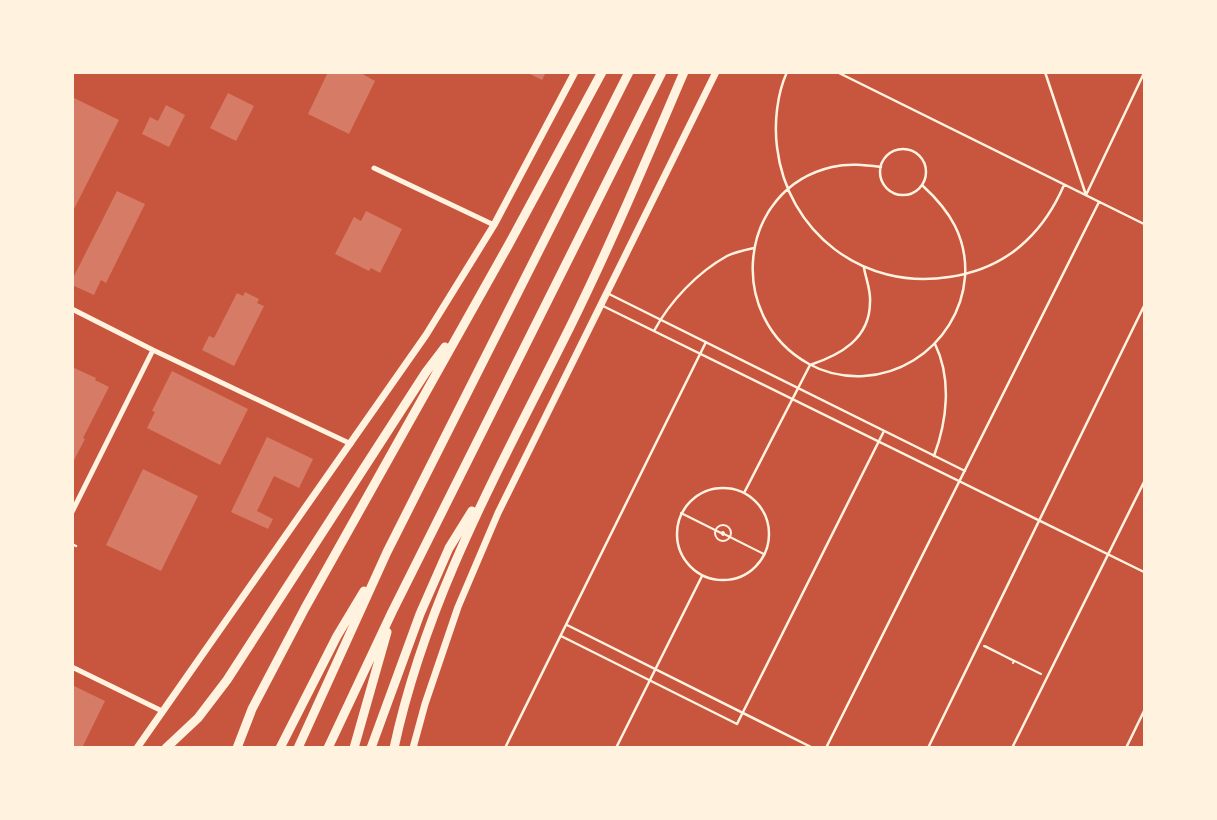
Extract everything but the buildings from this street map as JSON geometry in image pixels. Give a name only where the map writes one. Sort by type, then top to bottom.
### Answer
[{"type":"highway","points":[[236,748],[252,709],[305,608],[466,319],[510,244],[602,72]]},
{"type":"highway","points":[[298,748],[387,552],[630,72]]},
{"type":"highway","points":[[328,748],[392,612],[662,72]]},
{"type":"highway","points":[[394,748],[418,656],[458,553],[495,474],[574,317],[684,72]]},
{"type":"highway","points":[[166,748],[198,718],[226,680],[426,372],[466,319]]},
{"type":"highway","points":[[371,748],[420,614],[449,548],[495,474]]},
{"type":"highway","points":[[280,748],[337,636],[387,552]]},
{"type":"highway","points":[[354,748],[392,612]]},
{"type":"main road","points":[[137,748],[426,334],[494,224],[575,72]]},
{"type":"main road","points":[[413,748],[425,704],[458,607],[498,513],[716,72]]},
{"type":"street","points":[[374,168],[494,224]]},
{"type":"street","points":[[72,309],[153,350],[351,444]]},
{"type":"street","points":[[72,512],[153,350]]},
{"type":"street","points":[[72,668],[162,711]]},
{"type":"lane","points":[[788,72],[777,106],[775,134],[779,162],[787,190],[801,214],[818,236],[840,254],[864,268],[897,278],[931,280],[965,275],[994,263],[1026,242],[1042,224],[1064,185]]},
{"type":"lane","points":[[837,72],[1144,224]]},
{"type":"lane","points":[[1045,72],[1086,195]]},
{"type":"lane","points":[[1086,195],[1144,73]]},
{"type":"lane","points":[[909,150],[921,158],[924,164],[925,178],[922,185],[912,193],[900,195],[884,185],[881,167],[888,155],[894,151],[909,150]]},
{"type":"lane","points":[[881,167],[856,164],[832,167],[809,176],[787,190],[773,206],[761,226],[754,248],[752,279],[754,294],[762,316],[780,341],[790,352],[810,365],[831,373],[853,376],[876,375],[898,369],[935,344],[953,319],[961,298],[965,275],[963,250],[955,226],[943,205],[922,185]]},
{"type":"lane","points":[[826,748],[1099,202]]},
{"type":"lane","points":[[654,331],[660,319],[698,276],[729,255],[754,248]]},
{"type":"lane","points":[[744,493],[810,365],[840,353],[856,341],[867,323],[870,302],[864,268]]},
{"type":"lane","points":[[606,292],[965,471]]},
{"type":"lane","points":[[600,304],[1144,572]]},
{"type":"lane","points":[[928,748],[1144,306]]},
{"type":"lane","points":[[505,748],[706,342]]},
{"type":"lane","points":[[934,456],[942,436],[946,412],[946,386],[941,359],[935,344]]},
{"type":"lane","points":[[561,636],[738,724],[884,431]]},
{"type":"lane","points":[[1012,748],[1144,482]]},
{"type":"lane","points":[[715,488],[730,488],[744,493],[757,502],[766,516],[769,531],[767,547],[760,562],[749,573],[734,579],[718,580],[702,576],[690,567],[682,556],[677,542],[677,527],[681,513],[690,501],[702,492],[715,488]]},
{"type":"lane","points":[[616,748],[702,576]]},
{"type":"lane","points":[[567,625],[813,748]]},
{"type":"lane","points":[[1126,748],[1144,711]]},
{"type":"path","points":[[681,513],[764,554]]},
{"type":"path","points":[[720,526],[726,526],[731,531],[730,537],[725,541],[718,540],[715,533],[716,530],[720,526]]},
{"type":"path","points":[[979,644],[1014,661],[1013,663]]},
{"type":"path","points":[[979,644],[1047,677]]},
{"type":"path","points":[[745,748],[751,748]]}]
